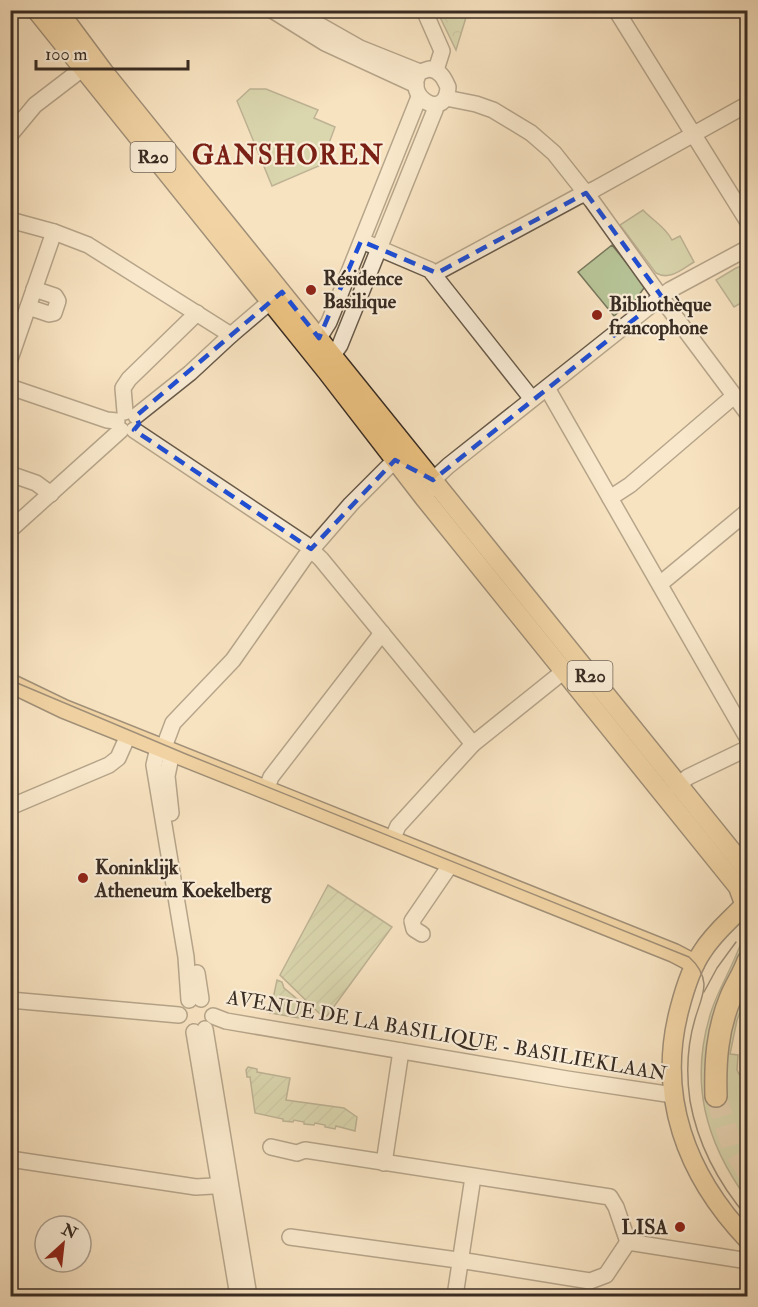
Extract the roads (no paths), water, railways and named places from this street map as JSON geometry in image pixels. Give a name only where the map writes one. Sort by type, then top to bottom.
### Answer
[{"type":"highway","points":[[717,1096],[716,1061],[720,1028],[747,961]]},
{"type":"main road","name":"R20","points":[[36,10],[82,69],[276,297]]},
{"type":"main road","name":"R20","points":[[58,10],[326,360],[395,460],[738,887],[746,906]]},
{"type":"main road","name":"R20","points":[[326,360],[434,480],[747,871]]},
{"type":"main road","points":[[15,686],[36,702],[126,741],[168,753]]},
{"type":"main road","points":[[15,686],[168,753],[392,840],[674,953],[695,964]]},
{"type":"main road","points":[[746,906],[721,926],[695,964],[681,1002],[671,1061],[673,1095],[684,1142],[700,1177],[747,1245]]},
{"type":"street","points":[[272,10],[325,43],[418,85]]},
{"type":"street","points":[[293,10],[360,48],[418,85],[424,102],[476,104],[493,110],[531,133],[555,153],[747,414]]},
{"type":"street","points":[[424,10],[442,51],[436,70]]},
{"type":"street","points":[[616,10],[747,222]]},
{"type":"street","points":[[10,135],[35,105],[82,69]]},
{"type":"street","points":[[312,342],[329,322],[418,85],[429,69],[436,70],[442,75],[448,87],[435,110],[340,345],[326,360]]},
{"type":"street","points":[[434,274],[747,104]]},
{"type":"street","points":[[10,220],[54,232],[88,245],[231,334]]},
{"type":"street","points":[[10,359],[54,232]]},
{"type":"street","points":[[361,241],[430,270],[532,399]]},
{"type":"street","points":[[425,499],[434,480],[670,290],[747,248]]},
{"type":"street","points":[[28,307],[49,314],[54,313],[58,301],[55,296],[34,289]]},
{"type":"street","points":[[10,530],[126,422],[190,373],[231,334],[276,297]]},
{"type":"street","points":[[126,422],[123,388],[129,379],[197,313]]},
{"type":"street","points":[[10,387],[106,420],[126,422],[311,549],[473,744]]},
{"type":"street","points":[[547,388],[747,739]]},
{"type":"street","points":[[610,498],[630,485],[734,396]]},
{"type":"street","points":[[195,999],[154,765],[168,753],[173,723],[233,660],[311,549],[395,460],[434,480]]},
{"type":"street","points":[[10,474],[36,483],[51,494]]},
{"type":"street","points":[[660,584],[747,511]]},
{"type":"street","points":[[266,790],[271,777],[382,633]]},
{"type":"street","points":[[392,840],[398,826],[473,744],[564,671]]},
{"type":"street","points":[[10,807],[109,765],[118,758],[126,741]]},
{"type":"street","points":[[677,786],[688,777],[747,748]]},
{"type":"street","points":[[422,934],[414,929],[412,921],[451,864]]},
{"type":"street","points":[[195,999],[181,1008],[179,1016],[182,1024],[204,1026]]},
{"type":"street","points":[[195,999],[210,1005],[204,1026],[238,1296]]},
{"type":"street","points":[[10,1000],[179,1016]]},
{"type":"street","name":"AVENUE DE LA BASILIQUE - BASILIEKLAAN","points":[[204,1026],[226,1021],[567,1080],[673,1095]]},
{"type":"street","points":[[384,1162],[401,1051]]},
{"type":"street","points":[[271,1148],[297,1153],[305,1150],[610,1197],[616,1207],[628,1242]]},
{"type":"street","points":[[10,1159],[196,1187],[225,1185]]},
{"type":"street","points":[[455,1296],[473,1177]]},
{"type":"street","points":[[225,1185],[249,1296]]},
{"type":"street","points":[[290,1237],[460,1260],[590,1281],[598,1280],[606,1275],[628,1242]]},
{"type":"street","points":[[628,1242],[730,1258],[736,1248],[747,1245]]},
{"type":"tunnel","points":[[716,1096],[732,1147],[748,1173]]},
{"type":"tram line","points":[[10,680],[186,754],[689,957],[699,969],[704,984],[690,1039],[688,1060],[690,1101],[704,1149],[727,1191],[748,1218]]},
{"type":"tram line","points":[[704,992],[717,968],[736,942]]},
{"type":"place","name":"Résidence Basilique","points":[[311,290]]},
{"type":"place","name":"Bibliothèque francophone","points":[[597,315]]},
{"type":"place","name":"Koninklijk Atheneum Koekelberg","points":[[83,878]]},
{"type":"place","name":"LISA","points":[[680,1227]]},
{"type":"district","name":"GANSHOREN","points":[[288,155]]}]
